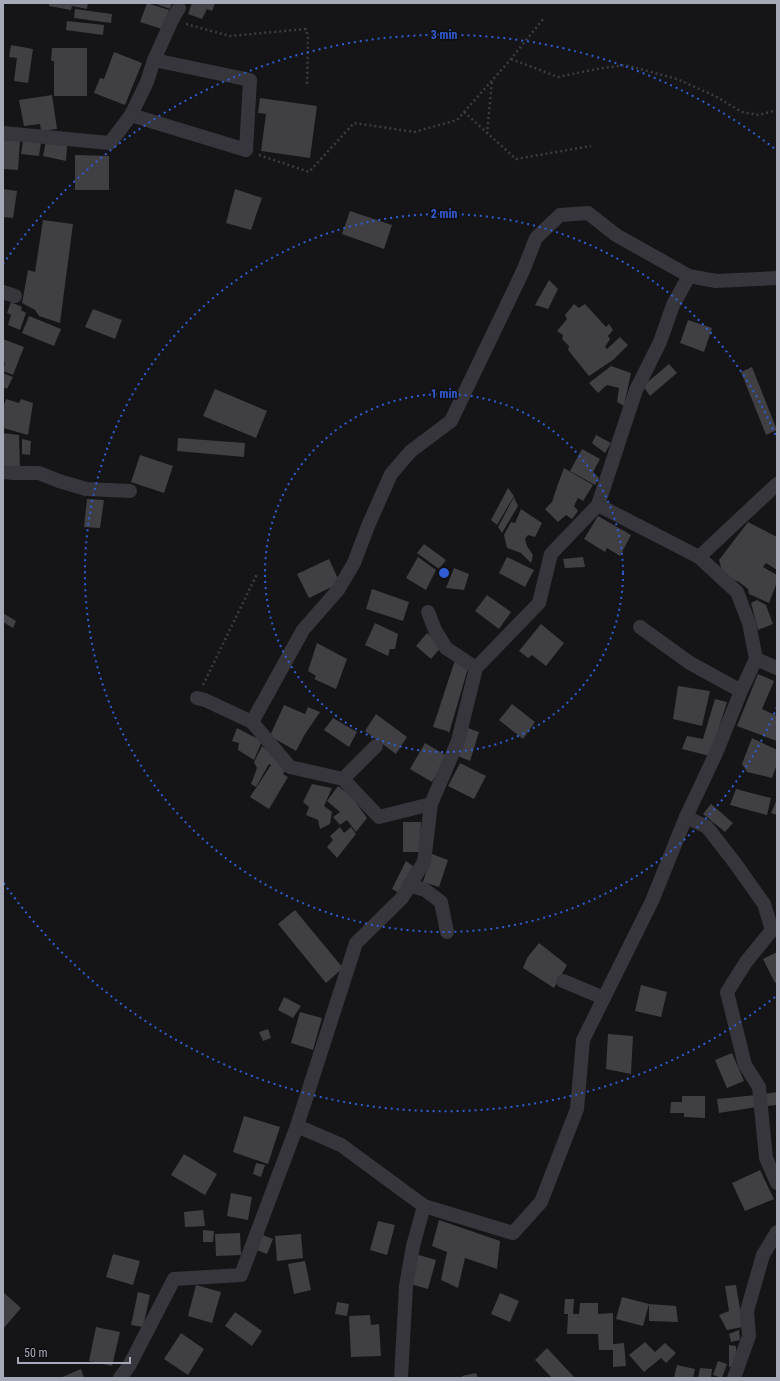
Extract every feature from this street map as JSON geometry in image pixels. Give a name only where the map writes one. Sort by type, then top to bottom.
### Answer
[{"type":"street","points":[[3,133],[110,143],[131,115],[147,82],[154,60],[179,8]]},
{"type":"street","points":[[131,115],[246,150],[250,80],[154,60]]},
{"type":"street","points":[[252,722],[303,630],[338,590],[354,563],[368,526],[391,474],[411,450],[451,421],[522,271],[536,238],[560,215],[588,213],[616,235],[689,276],[716,281],[777,278]]},
{"type":"street","points":[[120,1378],[129,1366],[174,1279],[241,1275],[297,1126],[356,943],[402,898],[424,862],[431,804],[458,741],[476,668],[539,603],[551,554],[598,506],[636,390],[660,342],[674,305],[689,276]]},
{"type":"street","points":[[3,472],[39,473],[86,489],[130,491]]},
{"type":"street","points":[[699,557],[777,484]]},
{"type":"street","points":[[297,1126],[341,1145],[424,1206],[513,1233],[541,1202],[578,1109],[583,1040],[652,901],[686,817],[717,751],[741,691],[756,659],[749,623],[736,592],[699,557],[598,506]]},
{"type":"street","points":[[428,612],[446,648],[476,668]]},
{"type":"street","points":[[640,627],[690,663],[741,691]]},
{"type":"street","points":[[756,659],[777,668]]},
{"type":"street","points":[[197,698],[205,700],[252,722],[290,767],[343,779],[379,817],[431,804]]},
{"type":"street","points":[[343,779],[376,746]]},
{"type":"street","points":[[686,817],[707,827],[735,863],[764,904],[772,930],[746,962],[727,992],[745,1065],[759,1087],[766,1158],[777,1184]]},
{"type":"street","points":[[409,885],[425,890],[441,902],[447,932]]},
{"type":"street","points":[[562,981],[604,998]]},
{"type":"street","points":[[402,1378],[406,1286],[413,1246],[424,1206]]},
{"type":"street","points":[[734,1378],[749,1336],[747,1312],[763,1254],[777,1232]]},
{"type":"path","points":[[246,150],[309,172],[354,123],[414,132],[457,120],[511,59],[544,18]]},
{"type":"path","points":[[172,20],[230,36],[306,29],[308,38],[307,87]]},
{"type":"path","points":[[511,59],[558,77],[597,69],[624,66],[677,79],[715,96],[742,112],[760,115],[777,110]]},
{"type":"path","points":[[487,134],[492,80]]},
{"type":"path","points":[[464,112],[516,159],[591,146]]},
{"type":"path","points":[[197,698],[257,574]]},
{"type":"building","points":[[49,3],[88,3],[87,9],[72,6],[71,10],[49,6]]},
{"type":"building","points":[[147,3],[169,10],[162,29],[140,22]]},
{"type":"building","points":[[153,3],[172,3],[170,9]]},
{"type":"building","points":[[192,3],[215,3],[212,11],[207,9],[202,19],[188,14]]},
{"type":"building","points":[[75,9],[112,14],[111,23],[74,18]]},
{"type":"building","points":[[67,21],[104,25],[103,35],[66,30]]},
{"type":"building","points":[[11,45],[33,49],[28,83],[14,81],[17,58],[9,57]]},
{"type":"building","points":[[52,48],[87,48],[87,96],[54,96],[54,61],[51,61]]},
{"type":"building","points":[[114,52],[142,63],[125,105],[94,93],[100,78],[104,79]]},
{"type":"building","points":[[52,95],[57,129],[41,131],[40,124],[24,126],[19,100]]},
{"type":"building","points":[[260,98],[317,106],[310,158],[261,151],[266,114],[258,113]]},
{"type":"building","points":[[3,140],[20,141],[18,170],[3,169]]},
{"type":"building","points":[[23,141],[41,143],[39,156],[21,154]]},
{"type":"building","points":[[46,141],[67,146],[66,161],[43,156]]},
{"type":"building","points":[[75,155],[109,156],[109,190],[75,190]]},
{"type":"building","points":[[3,189],[17,191],[13,218],[3,217]]},
{"type":"building","points":[[235,189],[262,198],[251,230],[226,223]]},
{"type":"building","points":[[350,211],[392,225],[384,249],[342,234]]},
{"type":"building","points":[[43,220],[73,224],[60,323],[39,316],[35,310],[22,303],[28,270],[35,272]]},
{"type":"building","points":[[549,280],[558,289],[548,309],[535,305]]},
{"type":"building","points":[[11,302],[22,307],[21,310],[26,313],[20,330],[8,325],[11,315],[7,313]]},
{"type":"building","points":[[574,304],[579,308],[585,304],[606,327],[609,324],[613,330],[608,336],[610,339],[605,347],[607,349],[620,337],[628,345],[613,360],[589,376],[568,350],[569,346],[562,339],[563,335],[557,331],[567,319],[565,315]]},
{"type":"building","points":[[93,309],[122,320],[115,339],[85,327]]},
{"type":"building","points":[[29,316],[61,329],[54,346],[22,333]]},
{"type":"building","points":[[688,320],[712,328],[704,352],[680,343]]},
{"type":"building","points":[[3,339],[24,347],[13,375],[3,371],[5,363],[3,362]]},
{"type":"building","points":[[669,364],[677,373],[650,396],[643,386]]},
{"type":"building","points":[[611,366],[631,373],[624,406],[617,402],[619,388],[607,385],[598,393],[589,383]]},
{"type":"building","points":[[752,367],[777,430],[766,435],[741,372]]},
{"type":"building","points":[[3,373],[13,377],[7,389],[3,387]]},
{"type":"building","points":[[215,389],[267,411],[256,438],[203,416]]},
{"type":"building","points":[[6,399],[19,403],[21,399],[33,403],[28,435],[3,428],[3,408]]},
{"type":"building","points":[[3,433],[19,435],[20,471],[3,469]]},
{"type":"building","points":[[596,435],[611,443],[605,453],[592,443]]},
{"type":"building","points":[[178,438],[245,443],[244,457],[177,451]]},
{"type":"building","points":[[22,439],[31,441],[30,455],[22,454]]},
{"type":"building","points":[[582,449],[600,459],[593,472],[599,478],[595,485],[570,471]]},
{"type":"building","points":[[140,455],[173,466],[164,493],[131,482]]},
{"type":"building","points":[[564,468],[593,485],[583,501],[578,498],[574,506],[578,511],[572,519],[566,515],[558,522],[545,509],[552,502]]},
{"type":"building","points":[[508,488],[514,496],[497,525],[491,520]]},
{"type":"building","points":[[514,497],[518,506],[502,533],[498,527]]},
{"type":"building","points":[[87,499],[104,500],[100,528],[84,527]]},
{"type":"building","points":[[521,509],[542,523],[535,537],[528,535],[525,539],[527,546],[533,555],[531,563],[521,553],[507,548],[504,535],[511,522],[515,523]]},
{"type":"building","points":[[598,516],[631,535],[620,556],[607,548],[605,552],[584,539]]},
{"type":"building","points":[[748,522],[777,537],[777,570],[766,563],[763,567],[777,575],[777,582],[769,603],[749,594],[748,589],[739,582],[723,575],[719,560]]},
{"type":"building","points":[[424,544],[446,560],[439,569],[417,553]]},
{"type":"building","points":[[418,557],[436,570],[426,590],[406,578]]},
{"type":"building","points":[[507,557],[534,570],[525,587],[499,573]]},
{"type":"building","points":[[583,557],[585,567],[565,568],[563,559]]},
{"type":"building","points":[[329,559],[340,583],[309,598],[297,574]]},
{"type":"building","points":[[454,568],[469,574],[464,590],[446,588]]},
{"type":"building","points":[[372,589],[409,602],[403,621],[366,609]]},
{"type":"building","points":[[487,595],[511,612],[499,629],[475,611]]},
{"type":"building","points":[[757,600],[766,605],[773,624],[758,630],[751,603]]},
{"type":"building","points":[[3,613],[16,621],[13,628],[3,622]]},
{"type":"building","points":[[375,623],[398,634],[395,649],[390,649],[388,656],[365,645]]},
{"type":"building","points":[[541,624],[564,643],[546,666],[532,655],[528,658],[519,651]]},
{"type":"building","points":[[427,633],[442,646],[431,659],[416,646]]},
{"type":"building","points":[[317,643],[347,659],[336,689],[314,679],[316,676],[308,671]]},
{"type":"building","points":[[455,660],[469,665],[449,733],[433,727]]},
{"type":"building","points":[[758,674],[774,681],[762,709],[777,716],[777,741],[737,726]]},
{"type":"building","points":[[678,686],[710,691],[702,726],[673,719]]},
{"type":"building","points":[[715,699],[727,702],[710,756],[682,749],[687,736],[703,739]]},
{"type":"building","points":[[512,704],[535,722],[523,739],[499,720]]},
{"type":"building","points":[[284,705],[305,714],[308,707],[320,712],[305,734],[296,751],[270,736]]},
{"type":"building","points":[[376,714],[407,737],[396,754],[365,731]]},
{"type":"building","points":[[333,718],[357,732],[349,747],[324,730]]},
{"type":"building","points":[[237,728],[262,741],[254,760],[238,750],[239,743],[232,741]]},
{"type":"building","points":[[468,728],[479,732],[470,761],[458,756]]},
{"type":"building","points":[[752,738],[777,750],[777,764],[772,778],[747,772],[742,764]]},
{"type":"building","points":[[425,743],[447,756],[432,782],[410,769]]},
{"type":"building","points":[[262,746],[287,767],[283,774],[288,777],[269,809],[250,797],[271,765],[269,764],[256,787],[251,784],[257,768],[254,762]]},
{"type":"building","points":[[460,763],[486,776],[474,799],[448,786]]},
{"type":"building","points":[[312,784],[332,788],[324,806],[332,812],[330,824],[320,829],[318,820],[306,815],[309,807],[303,802]]},
{"type":"building","points":[[338,786],[352,797],[367,818],[356,832],[347,820],[340,825],[333,817],[340,812],[327,801]]},
{"type":"building","points":[[736,789],[771,798],[767,815],[730,805]]},
{"type":"building","points":[[777,799],[777,815],[771,813]]},
{"type":"building","points":[[711,804],[733,823],[725,832],[703,814]]},
{"type":"building","points":[[403,822],[421,822],[420,852],[403,852]]},
{"type":"building","points":[[340,827],[344,833],[351,827],[356,834],[337,858],[327,847],[333,840],[330,836]]},
{"type":"building","points":[[432,854],[448,860],[439,887],[423,882]]},
{"type":"building","points":[[406,861],[413,866],[399,893],[392,889]]},
{"type":"building","points":[[295,910],[343,968],[326,983],[278,924]]},
{"type":"building","points":[[539,943],[567,965],[554,988],[523,968],[527,958]]},
{"type":"building","points":[[777,952],[777,982],[775,983],[763,959]]},
{"type":"building","points":[[641,985],[667,992],[661,1017],[635,1011]]},
{"type":"building","points":[[284,997],[301,1006],[293,1018],[278,1010]]},
{"type":"building","points":[[300,1012],[322,1018],[313,1050],[291,1043]]},
{"type":"building","points":[[268,1029],[271,1038],[263,1041],[259,1032]]},
{"type":"building","points":[[608,1034],[633,1036],[631,1074],[606,1069]]},
{"type":"building","points":[[732,1053],[744,1081],[727,1088],[715,1060]]},
{"type":"building","points":[[777,1092],[777,1105],[767,1106],[765,1094]]},
{"type":"building","points":[[756,1095],[757,1107],[719,1113],[717,1099]]},
{"type":"building","points":[[682,1096],[705,1096],[705,1118],[684,1117],[684,1113],[670,1113],[671,1102],[682,1102]]},
{"type":"building","points":[[244,1116],[280,1127],[268,1164],[233,1152]]},
{"type":"building","points":[[184,1154],[217,1174],[205,1195],[171,1175]]},
{"type":"building","points":[[256,1163],[265,1165],[261,1177],[253,1174]]},
{"type":"building","points":[[760,1170],[774,1199],[745,1211],[732,1183]]},
{"type":"building","points":[[231,1193],[252,1197],[248,1220],[227,1216]]},
{"type":"building","points":[[203,1210],[205,1226],[185,1227],[184,1212]]},
{"type":"building","points":[[439,1220],[500,1241],[497,1269],[465,1258],[458,1288],[441,1280],[447,1252],[432,1246]]},
{"type":"building","points":[[378,1221],[395,1225],[387,1255],[370,1250]]},
{"type":"building","points":[[203,1230],[214,1231],[213,1242],[203,1242]]},
{"type":"building","points":[[240,1233],[241,1255],[216,1256],[215,1234]]},
{"type":"building","points":[[260,1234],[273,1239],[267,1254],[254,1249]]},
{"type":"building","points":[[301,1234],[303,1258],[277,1261],[275,1236]]},
{"type":"building","points":[[113,1254],[140,1261],[133,1285],[106,1277]]},
{"type":"building","points":[[415,1254],[436,1260],[428,1289],[407,1283]]},
{"type":"building","points":[[305,1261],[311,1290],[294,1294],[288,1264]]},
{"type":"building","points":[[196,1285],[221,1292],[212,1323],[188,1316]]},
{"type":"building","points":[[736,1285],[743,1327],[727,1330],[719,1315],[729,1311],[725,1286]]},
{"type":"building","points":[[3,1292],[21,1308],[3,1329]]},
{"type":"building","points":[[138,1292],[150,1295],[143,1327],[131,1325]]},
{"type":"building","points":[[500,1293],[519,1301],[510,1322],[491,1314]]},
{"type":"building","points":[[622,1297],[649,1304],[643,1326],[616,1319]]},
{"type":"building","points":[[565,1299],[574,1299],[573,1314],[579,1314],[580,1303],[598,1303],[598,1314],[613,1313],[613,1344],[624,1343],[626,1366],[613,1367],[613,1350],[599,1350],[598,1334],[567,1334],[568,1314],[564,1314]]},
{"type":"building","points":[[337,1302],[349,1304],[347,1316],[335,1314]]},
{"type":"building","points":[[649,1304],[676,1306],[678,1322],[649,1321]]},
{"type":"building","points":[[235,1312],[262,1331],[252,1346],[225,1326]]},
{"type":"building","points":[[370,1315],[371,1325],[379,1324],[381,1356],[351,1357],[349,1316]]},
{"type":"building","points":[[96,1327],[120,1332],[112,1366],[89,1361]]},
{"type":"building","points":[[739,1330],[740,1340],[731,1342],[729,1334]]},
{"type":"building","points":[[181,1333],[204,1349],[188,1375],[164,1359]]},
{"type":"building","points":[[645,1342],[655,1352],[665,1343],[676,1353],[666,1363],[661,1358],[644,1372],[629,1355]]},
{"type":"building","points":[[729,1345],[736,1346],[736,1366],[729,1367]]},
{"type":"building","points":[[547,1348],[574,1377],[552,1378],[535,1360]]},
{"type":"building","points":[[718,1361],[727,1364],[722,1378],[713,1375]]},
{"type":"building","points":[[677,1365],[695,1369],[693,1378],[674,1377]]},
{"type":"building","points":[[700,1368],[712,1369],[711,1378],[698,1378]]},
{"type":"building","points":[[81,1369],[84,1378],[60,1378]]},
{"type":"building","points":[[476,1373],[478,1378],[462,1378],[462,1376]]}]
